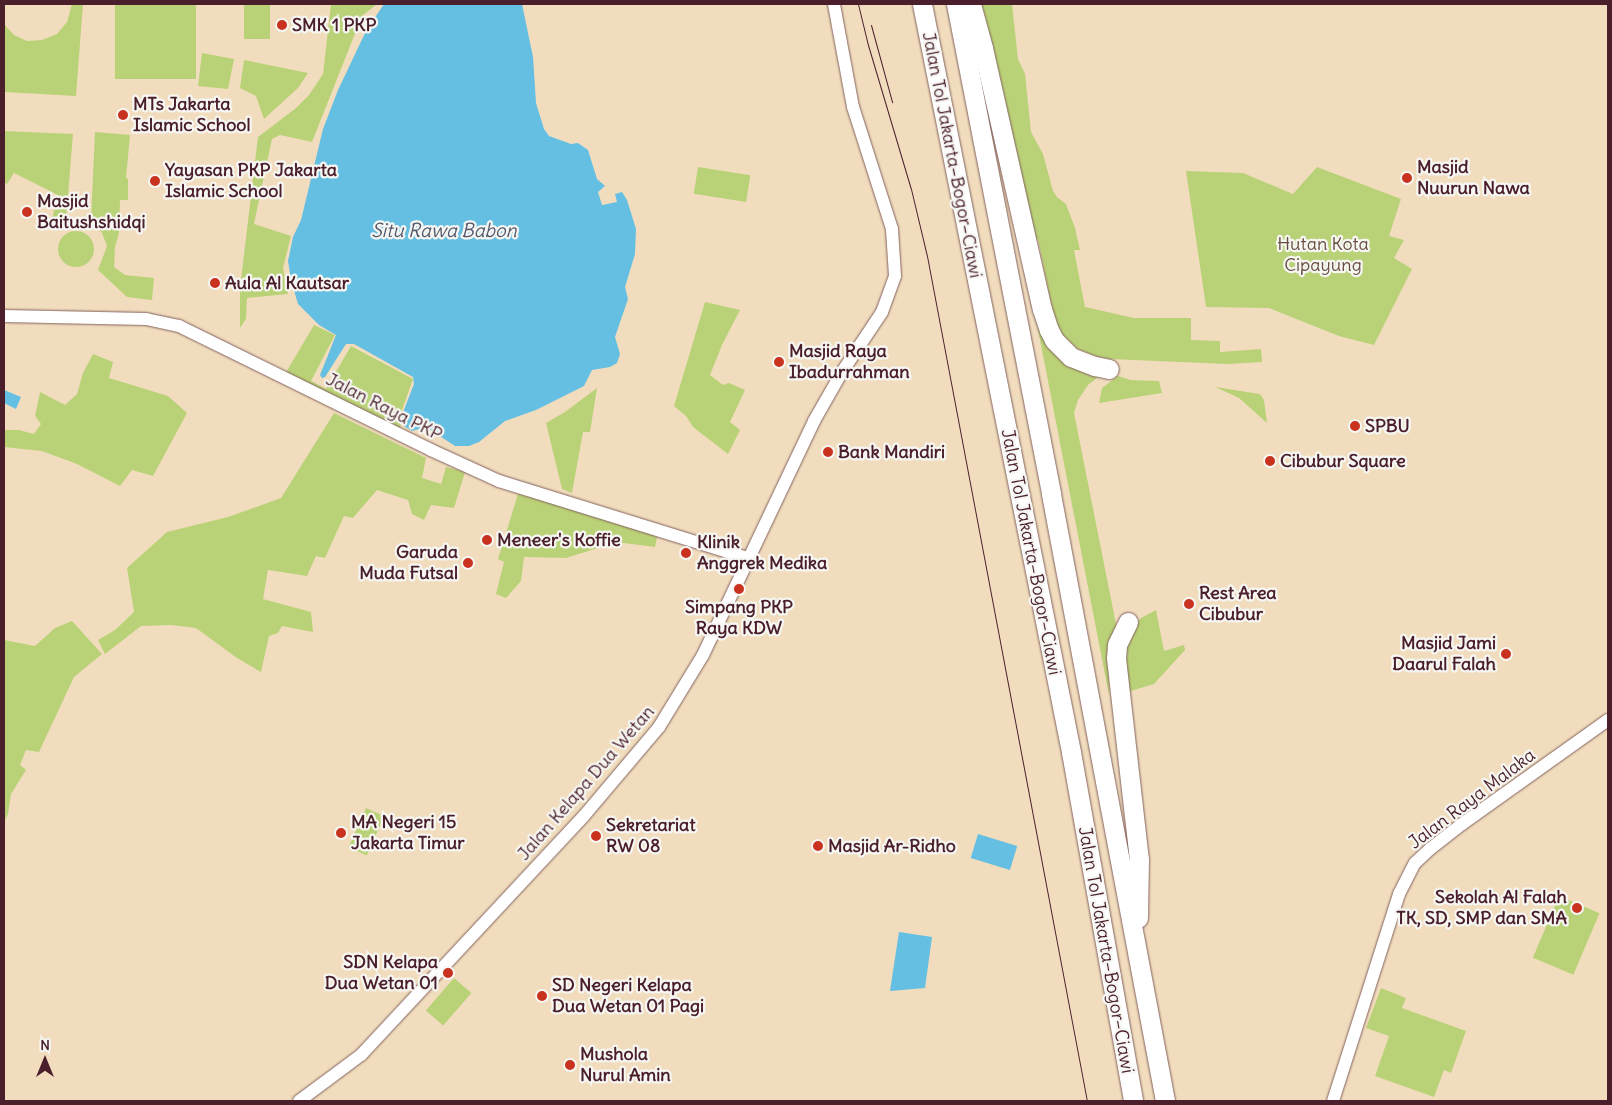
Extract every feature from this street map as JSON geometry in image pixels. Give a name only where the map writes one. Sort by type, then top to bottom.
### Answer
[{"type":"highway","name":"Jalan Tol Jakarta–Bogor–Ciawi","points":[[922,4],[1071,752],[1133,1101]]},
{"type":"highway","name":"Jalan Tol Jakarta–Bogor–Ciawi","points":[[956,4],[1165,1101]]},
{"type":"highway","points":[[971,4],[983,48],[1042,309],[1049,330],[1054,340],[1071,357],[1109,369]]},
{"type":"highway","points":[[1128,622],[1117,645],[1116,658],[1138,859],[1140,904],[1136,941]]},
{"type":"street","name":"Jalan Kelapa Dua Wetan","points":[[299,1101],[361,1055],[631,763],[670,712],[692,675],[814,421],[842,372],[874,327],[888,298],[895,276],[892,229],[853,107],[834,4]]},
{"type":"street","name":"Jalan Raya PKP","points":[[4,316],[146,319],[179,326],[431,450],[499,481],[747,558]]},
{"type":"street","name":"Jalan Raya Malaka","points":[[1333,1101],[1399,894],[1415,863],[1462,824],[1608,720]]},
{"type":"green space","points":[[72,4],[83,4],[76,96],[4,92],[4,24],[14,35],[27,41],[42,40],[57,34],[67,22]]},
{"type":"green space","points":[[115,4],[196,4],[196,79],[115,79]]},
{"type":"green space","points":[[244,4],[270,4],[270,39],[244,39]]},
{"type":"green space","points":[[331,4],[377,4],[362,16],[312,142],[280,135],[272,139],[254,224],[291,236],[283,268],[288,294],[247,298],[246,319],[240,328],[240,288],[258,137],[296,108],[309,95],[323,74]]},
{"type":"green space","points":[[971,4],[1012,4],[1018,59],[1025,74],[1031,132],[1043,154],[1053,191],[1066,204],[1075,228],[1080,250],[1074,250],[1085,307],[1134,318],[1191,318],[1191,340],[1220,341],[1220,352],[1261,349],[1262,362],[1227,364],[1110,359],[1092,355],[1077,348],[1062,334],[1054,317],[1038,239],[1026,241]]},
{"type":"green space","points":[[202,53],[234,59],[228,89],[198,86]]},
{"type":"green space","points":[[244,60],[308,73],[298,88],[264,119],[256,96],[240,88]]},
{"type":"green space","points":[[4,131],[73,134],[66,221],[59,224],[52,219],[58,195],[14,173],[7,184],[4,182]]},
{"type":"green space","points":[[95,132],[130,135],[126,178],[128,179],[128,200],[120,200],[119,233],[115,247],[114,267],[125,275],[154,278],[152,300],[127,297],[98,270],[107,246],[102,233],[91,220]]},
{"type":"green space","points":[[698,167],[750,175],[746,202],[694,194]]},
{"type":"green space","name":"Hutan Kota Cipayung","points":[[1317,167],[1401,199],[1389,236],[1404,240],[1394,258],[1412,269],[1374,345],[1339,336],[1269,308],[1206,307],[1186,171],[1243,173],[1293,194]]},
{"type":"green space","points":[[76,231],[88,237],[94,249],[88,261],[76,267],[64,261],[58,249],[64,237]]},
{"type":"green space","points":[[1021,242],[1048,338],[1103,373],[1088,385],[1078,400],[1074,413],[1117,629],[1109,666],[1109,695]]},
{"type":"green space","points":[[705,302],[740,310],[722,345],[710,375],[723,385],[729,383],[745,390],[730,422],[740,430],[728,454],[693,427],[686,416],[674,406]]},
{"type":"green space","points":[[314,325],[335,335],[311,381],[326,389],[351,346],[413,379],[402,410],[400,431],[285,374]]},
{"type":"green space","points":[[93,354],[113,362],[109,378],[168,396],[187,413],[153,476],[132,470],[120,486],[77,464],[42,451],[4,447],[4,430],[19,430],[34,434],[41,424],[35,416],[40,392],[65,405],[77,394],[83,373]]},
{"type":"green space","points":[[1118,376],[1131,380],[1159,381],[1162,393],[1099,403],[1102,388]]},
{"type":"green space","points":[[1215,387],[1260,394],[1264,400],[1267,423],[1239,398]]},
{"type":"green space","points":[[597,388],[590,432],[583,432],[572,493],[562,489],[546,423],[565,412]]},
{"type":"green space","points":[[334,413],[426,458],[422,478],[441,484],[446,467],[465,472],[454,508],[431,505],[424,520],[412,514],[408,500],[377,490],[353,518],[344,516],[325,558],[316,556],[307,576],[268,570],[263,599],[311,612],[313,632],[282,626],[278,633],[269,636],[261,672],[237,658],[196,628],[172,625],[141,626],[105,654],[98,640],[115,630],[134,612],[127,568],[167,532],[228,517],[281,498]]},
{"type":"green space","points":[[518,494],[658,532],[655,547],[608,541],[601,547],[566,558],[524,557],[521,581],[506,598],[496,594],[504,562],[498,559]]},
{"type":"green space","points":[[1156,610],[1164,651],[1184,645],[1185,650],[1154,684],[1124,693],[1121,654],[1131,631],[1141,618]]},
{"type":"green space","points":[[72,621],[102,654],[74,677],[39,752],[26,750],[20,765],[26,770],[11,794],[8,814],[4,822],[4,640],[35,646],[55,628]]},
{"type":"green space","points":[[366,808],[384,816],[367,855],[349,847]]},
{"type":"green space","points":[[1559,896],[1600,913],[1573,975],[1533,958]]},
{"type":"green space","points":[[454,978],[471,993],[443,1026],[426,1010]]},
{"type":"green space","points":[[1381,988],[1406,998],[1402,1008],[1466,1031],[1451,1073],[1444,1070],[1434,1097],[1375,1076],[1389,1036],[1366,1028]]},
{"type":"water","name":"Situ Rawa Babon","points":[[384,4],[522,4],[533,57],[536,103],[544,129],[549,136],[571,144],[578,143],[588,150],[597,179],[605,186],[598,192],[602,205],[617,202],[615,194],[622,192],[627,200],[636,229],[635,254],[625,287],[628,299],[615,337],[620,354],[617,363],[610,367],[592,370],[584,386],[536,410],[505,421],[479,442],[469,446],[455,446],[426,427],[412,431],[404,426],[402,415],[414,384],[413,377],[354,344],[346,344],[325,377],[322,378],[320,375],[336,335],[319,325],[298,304],[291,280],[288,261],[293,237],[301,220],[323,129],[338,90],[366,31]]},
{"type":"water","points":[[4,390],[21,397],[16,409],[4,403]]},
{"type":"water","points":[[978,834],[1017,846],[1010,870],[971,858]]},
{"type":"water","points":[[899,932],[932,937],[925,988],[890,991]]},
{"type":"tram line","points":[[858,4],[868,45],[911,189],[927,256],[1087,1101]]},
{"type":"tram line","points":[[871,25],[892,102]]},
{"type":"place","name":"SMK 1 PKP","points":[[282,25]]},
{"type":"place","name":"MTs Jakarta Islamic School","points":[[123,115]]},
{"type":"place","name":"Masjid Nuurun Nawa","points":[[1407,178]]},
{"type":"place","name":"Yayasan PKP Jakarta Islamic School","points":[[155,181]]},
{"type":"place","name":"Masjid Baitushshidqi","points":[[27,212]]},
{"type":"place","name":"Aula Al Kautsar","points":[[215,283]]},
{"type":"place","name":"Masjid Raya Ibadurrahman","points":[[779,362]]},
{"type":"place","name":"SPBU","points":[[1355,426]]},
{"type":"place","name":"Bank Mandiri","points":[[828,452]]},
{"type":"place","name":"Cibubur Square","points":[[1270,461]]},
{"type":"place","name":"Meneer's Koffie","points":[[487,540]]},
{"type":"place","name":"Klinik Anggrek Medika","points":[[686,553]]},
{"type":"place","name":"Garuda Muda Futsal","points":[[468,563]]},
{"type":"place","name":"Simpang PKP Raya KDW","points":[[739,589]]},
{"type":"place","name":"Rest Area Cibubur","points":[[1189,604]]},
{"type":"place","name":"Masjid Jami Daarul Falah","points":[[1506,654]]},
{"type":"place","name":"MA Negeri 15 Jakarta Timur","points":[[341,833]]},
{"type":"place","name":"Sekretariat RW 08","points":[[596,836]]},
{"type":"place","name":"Masjid Ar-Ridho","points":[[818,846]]},
{"type":"place","name":"Sekolah Al Falah TK, SD, SMP dan SMA","points":[[1577,908]]},
{"type":"place","name":"SDN Kelapa Dua Wetan 01","points":[[448,973]]},
{"type":"place","name":"SD Negeri Kelapa Dua Wetan 01 Pagi","points":[[542,996]]},
{"type":"place","name":"Mushola Nurul Amin","points":[[570,1065]]}]
